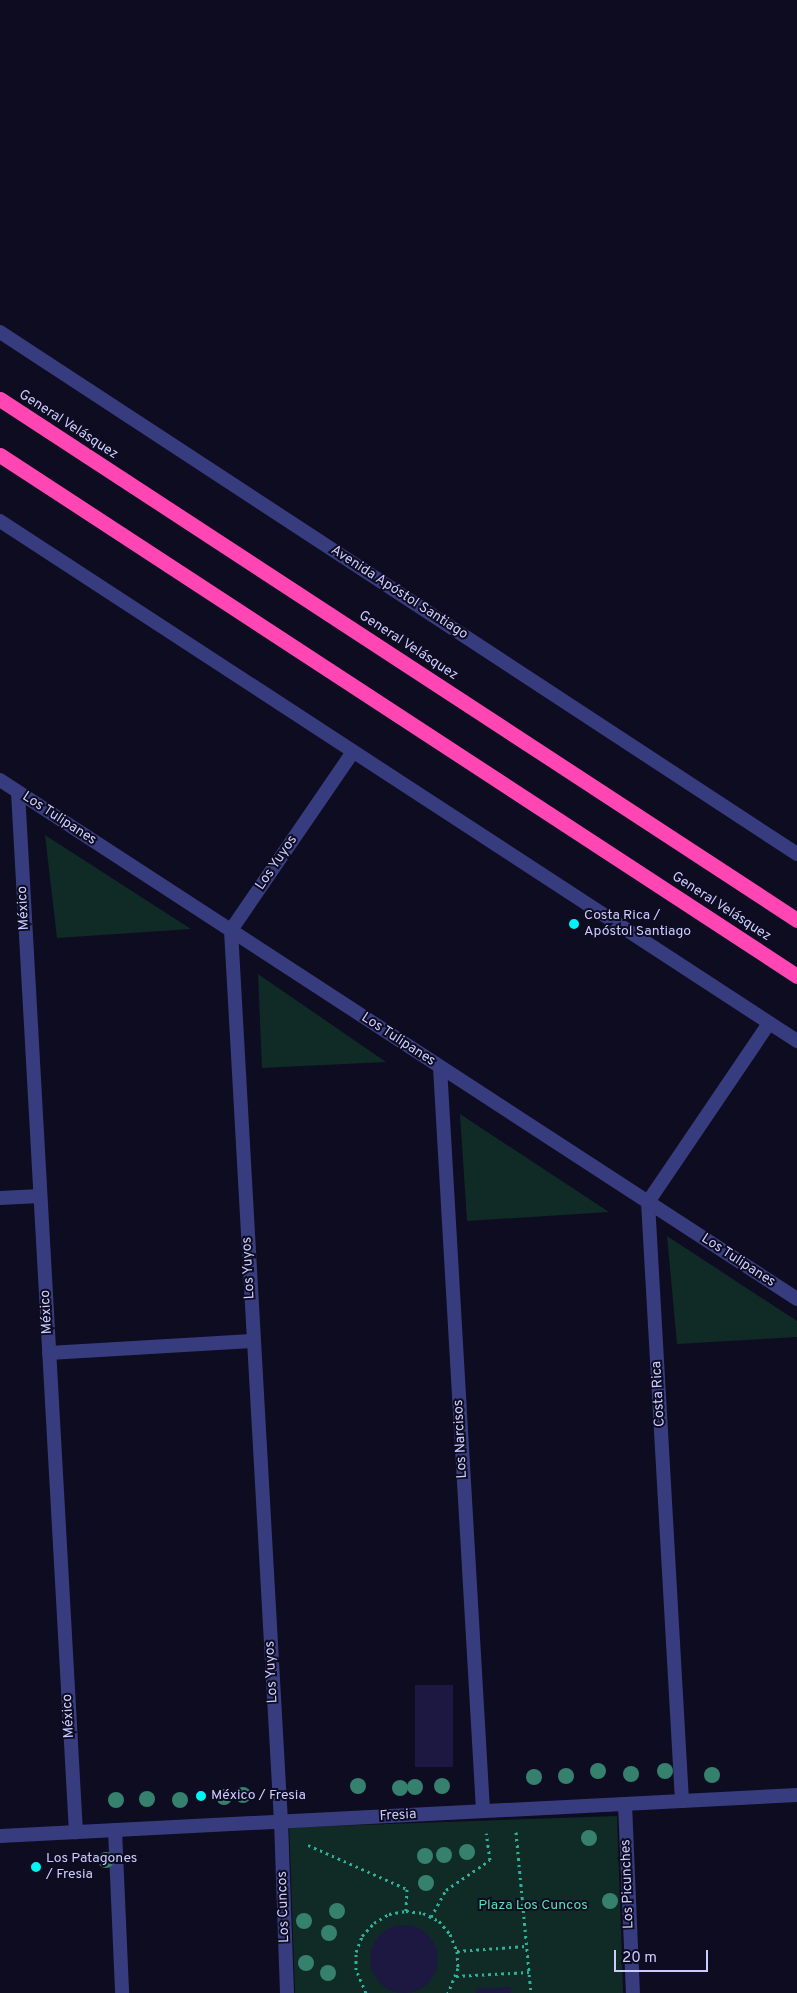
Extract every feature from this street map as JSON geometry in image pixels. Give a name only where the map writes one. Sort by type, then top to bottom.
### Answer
[{"type":"highway","name":"General Velásquez","points":[[0,400],[797,920]]},
{"type":"highway","name":"General Velásquez","points":[[0,455],[797,976]]},
{"type":"street","name":"Avenida Apóstol Santiago","points":[[0,332],[797,854]]},
{"type":"street","points":[[0,521],[797,1041]]},
{"type":"street","name":"Los Yuyos","points":[[280,1822],[252,1341],[231,930],[353,752]]},
{"type":"street","name":"Los Tulipanes","points":[[0,780],[797,1299]]},
{"type":"street","name":"México","points":[[18,792],[76,1832]]},
{"type":"street","points":[[648,1202],[769,1023]]},
{"type":"street","name":"Los Narcisos","points":[[440,1067],[483,1811]]},
{"type":"street","points":[[0,1198],[40,1196]]},
{"type":"street","name":"Costa Rica","points":[[648,1202],[682,1801]]},
{"type":"street","points":[[49,1353],[252,1341]]},
{"type":"street","name":"Fresia","points":[[0,1836],[797,1795]]},
{"type":"street","name":"Los Picunches","points":[[625,1804],[633,1993]]},
{"type":"street","name":"Los Cuncos","points":[[280,1822],[287,1993]]},
{"type":"street","points":[[115,1830],[122,1993]]},
{"type":"path","points":[[516,1831],[531,1993]]},
{"type":"path","points":[[431,1917],[446,1890],[490,1860],[486,1832]]},
{"type":"path","points":[[298,1840],[406,1889],[406,1911]]},
{"type":"path","points":[[366,1993],[356,1970],[356,1952],[362,1936],[374,1923],[389,1914],[406,1911],[431,1917],[450,1934],[457,1951],[456,1976],[448,1993]]},
{"type":"path","points":[[457,1951],[526,1946]]},
{"type":"path","points":[[456,1976],[529,1972]]},
{"type":"green space","points":[[45,835],[191,929],[57,938]]},
{"type":"green space","points":[[258,974],[386,1062],[262,1068]]},
{"type":"green space","points":[[460,1114],[609,1212],[467,1221]]},
{"type":"green space","points":[[667,1236],[797,1321],[797,1337],[677,1344]]},
{"type":"green space","name":"Plaza Los Cuncos","points":[[617,1816],[623,1993],[295,1993],[289,1827]]},
{"type":"building","points":[[415,1685],[453,1685],[453,1767],[415,1767]]},
{"type":"building","points":[[404,1925],[417,1928],[428,1935],[435,1946],[438,1959],[435,1972],[428,1983],[417,1990],[404,1993],[391,1990],[380,1983],[373,1972],[370,1959],[373,1946],[380,1935],[391,1928]]},
{"type":"building","points":[[511,1987],[511,1993],[476,1993],[476,1989]]},
{"type":"place","name":"Costa Rica / Apóstol Santiago","points":[[574,924]]},
{"type":"place","name":"México / Fresia","points":[[201,1796]]},
{"type":"place","name":"Los Patagones / Fresia","points":[[36,1867]]}]
